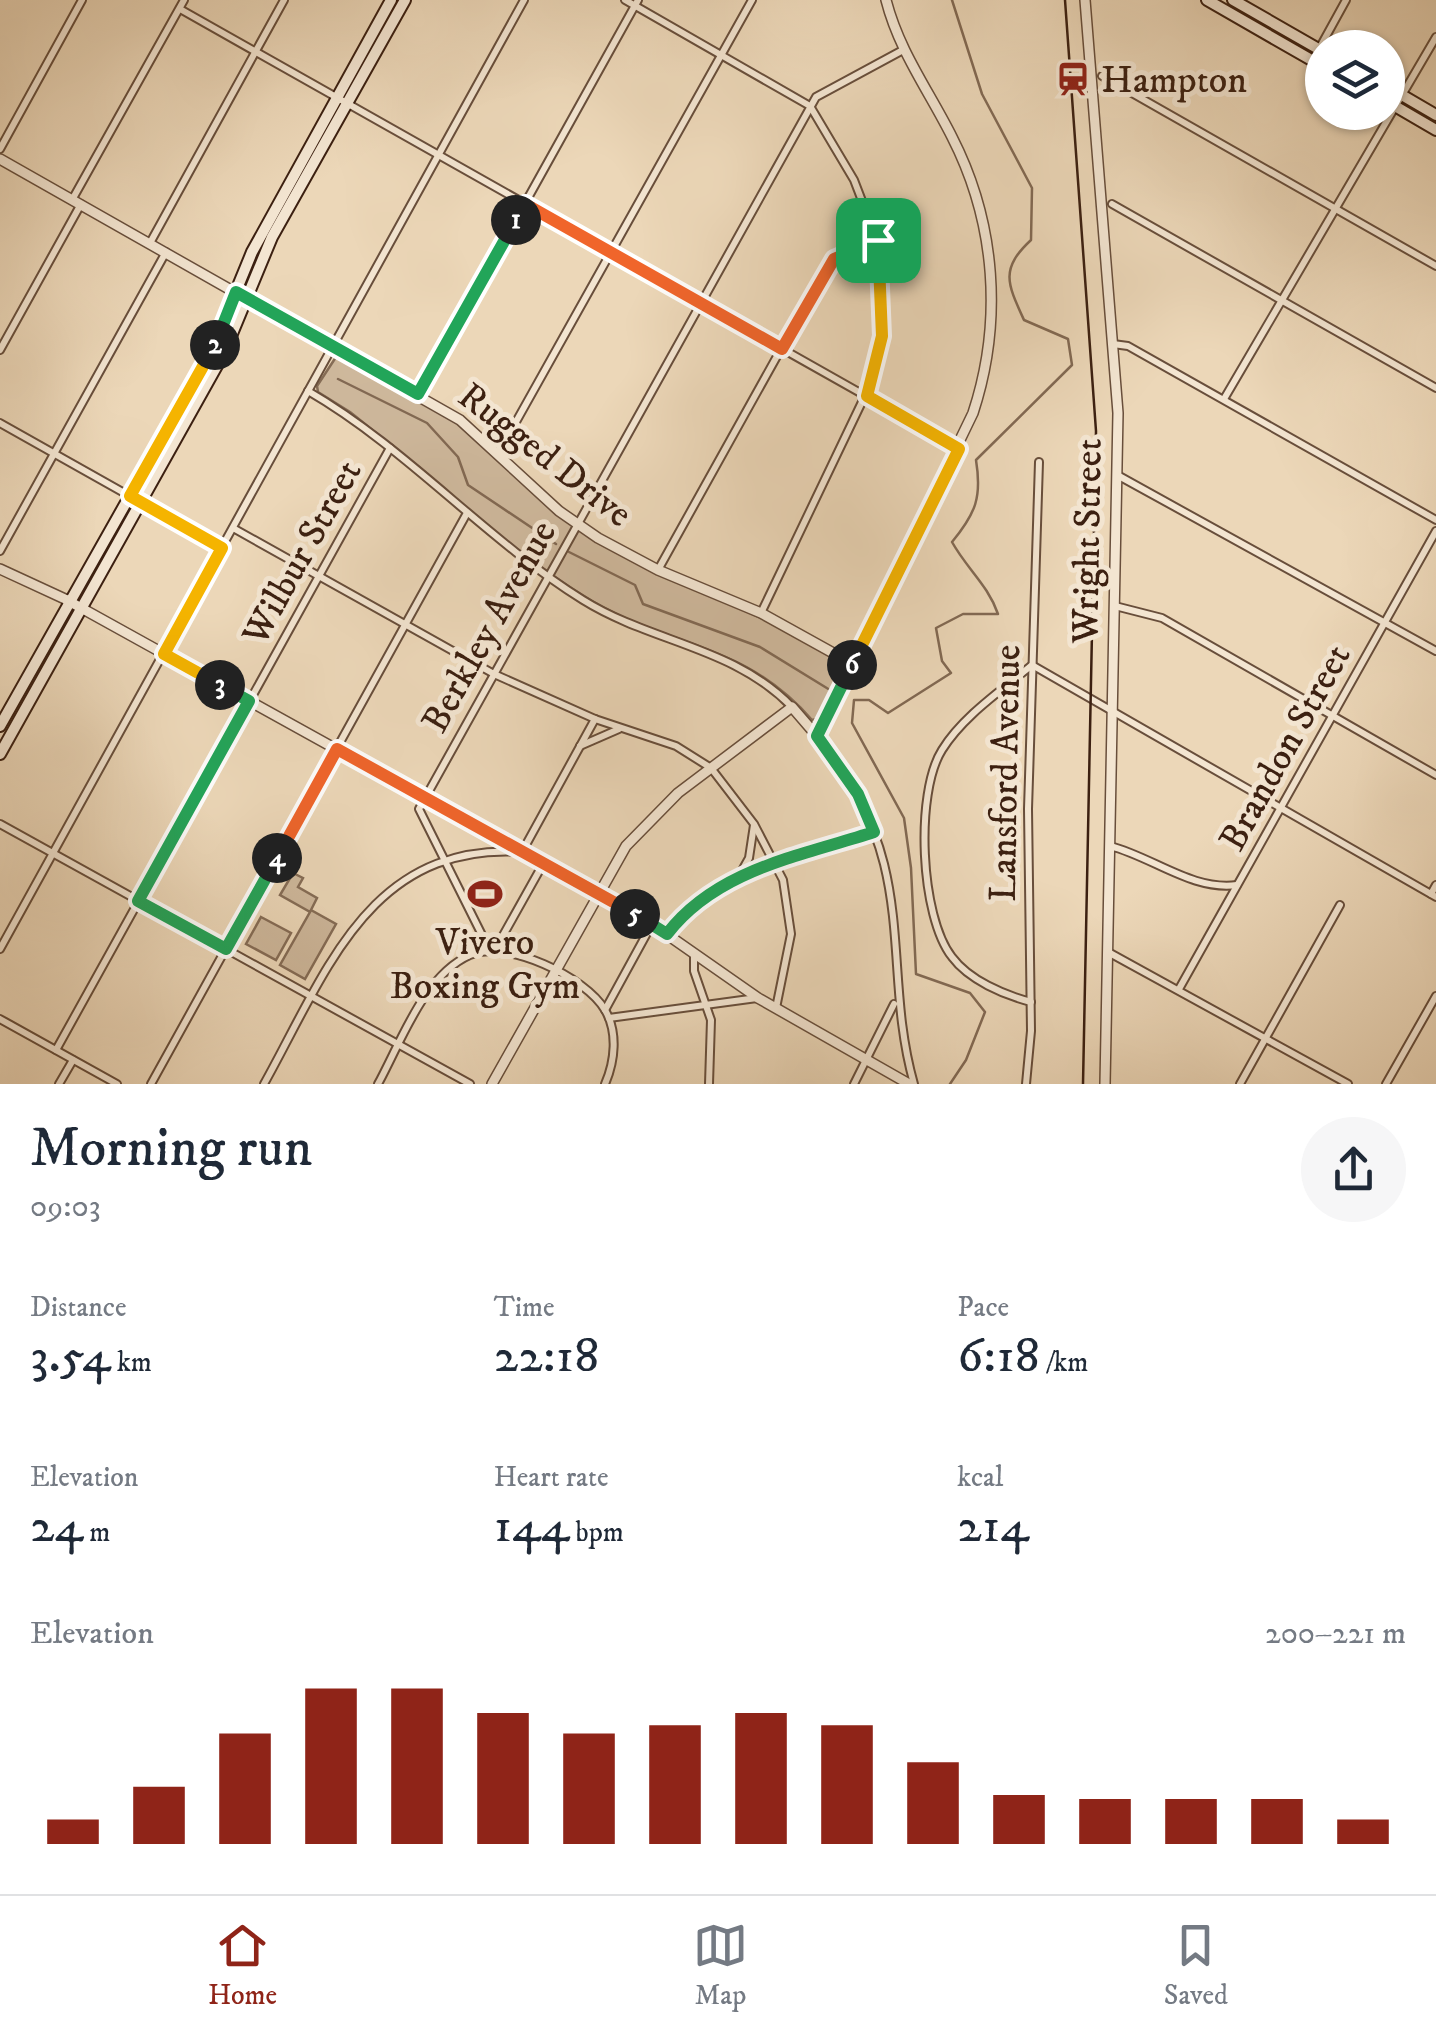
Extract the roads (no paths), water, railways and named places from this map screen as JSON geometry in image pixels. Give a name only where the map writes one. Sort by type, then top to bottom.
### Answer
[{"type":"main road","points":[[1208,0],[1234,4],[1305,42]]},
{"type":"main road","points":[[0,726],[75,605],[191,399],[224,353],[241,295],[290,193],[398,1]]},
{"type":"main road","points":[[1234,4],[1305,54]]},
{"type":"main road","points":[[1405,97],[1436,115]]},
{"type":"main road","points":[[1405,112],[1436,130]]},
{"type":"main road","points":[[0,754],[75,605]]},
{"type":"main road","points":[[13,702],[26,708]]},
{"type":"street","points":[[0,149],[82,0]]},
{"type":"street","points":[[0,350],[184,0]]},
{"type":"street","points":[[150,243],[284,0]]},
{"type":"street","points":[[0,949],[524,0]]},
{"type":"street","points":[[624,0],[636,3],[810,106],[854,180],[878,240],[882,336],[867,396],[761,613]]},
{"type":"street","points":[[498,454],[752,0]]},
{"type":"street","points":[[817,736],[959,449],[988,358],[992,290],[987,242],[964,162],[903,50],[886,0]]},
{"type":"street","name":"Wright Street","points":[[1086,0],[1113,344],[1119,476],[1105,1084]]},
{"type":"street","points":[[1331,30],[1346,0]]},
{"type":"street","points":[[418,394],[636,3]]},
{"type":"street","points":[[180,9],[959,449]]},
{"type":"street","points":[[1405,94],[1436,38]]},
{"type":"street","name":"Berkley Avenue","points":[[424,798],[810,106],[828,87],[903,50]]},
{"type":"street","points":[[1102,76],[1436,266]]},
{"type":"street","points":[[1224,400],[1376,130]]},
{"type":"street","name":"Rugged Drive","points":[[0,159],[460,420],[576,524],[658,570],[761,613],[853,664]]},
{"type":"street","points":[[1112,204],[1436,388]]},
{"type":"street","points":[[658,570],[834,259],[878,240]]},
{"type":"street","points":[[0,551],[166,252]]},
{"type":"street","points":[[1113,344],[1128,346],[1436,520]]},
{"type":"street","points":[[308,391],[390,448],[467,514],[548,575],[616,618],[740,665],[792,707],[858,794],[874,832],[891,900],[896,998],[911,1084]]},
{"type":"street","points":[[0,423],[222,548]]},
{"type":"street","name":"Wilbur Street","points":[[56,1050],[390,448]]},
{"type":"street","name":"Lansford Avenue","points":[[1026,1084],[1031,1002],[1032,665],[1039,462]]},
{"type":"street","points":[[1119,476],[1436,651]]},
{"type":"street","points":[[151,1084],[467,514]]},
{"type":"street","points":[[233,528],[494,674],[595,719],[676,746],[711,768],[754,824],[776,863],[789,908],[790,934],[776,1008]]},
{"type":"street","name":"Brandon Street","points":[[1179,990],[1436,531]]},
{"type":"street","points":[[0,568],[75,605],[652,924],[758,998],[911,1084]]},
{"type":"street","points":[[1114,606],[1162,618],[1436,774]]},
{"type":"street","points":[[1031,1002],[964,970],[944,946],[932,915],[925,816],[928,787],[943,748],[1032,665],[1433,895],[1436,885]]},
{"type":"street","points":[[1012,682],[1032,691]]},
{"type":"street","points":[[492,1084],[597,894],[645,824],[792,707]]},
{"type":"street","points":[[522,852],[595,719]]},
{"type":"street","points":[[579,746],[623,728]]},
{"type":"street","points":[[424,798],[419,809],[492,948],[554,972],[588,992],[605,1010],[613,1059],[606,1084]]},
{"type":"street","points":[[0,824],[470,1084]]},
{"type":"street","points":[[739,875],[749,858],[754,824]]},
{"type":"street","points":[[667,934],[695,905],[739,875],[874,832]]},
{"type":"street","points":[[1110,846],[1158,862],[1204,886],[1238,885]]},
{"type":"street","points":[[264,1084],[344,939],[374,902],[414,872],[444,860],[500,850],[522,852]]},
{"type":"street","points":[[378,1084],[447,970],[492,948],[543,864]]},
{"type":"street","points":[[1240,1084],[1340,904]]},
{"type":"street","points":[[605,1010],[652,924]]},
{"type":"street","points":[[1108,952],[1348,1084]]},
{"type":"street","points":[[694,953],[694,971],[707,1006],[713,1056],[709,1084]]},
{"type":"street","points":[[1386,1084],[1436,996]]},
{"type":"street","points":[[609,1018],[758,998]]},
{"type":"street","points":[[854,1084],[896,998]]},
{"type":"street","points":[[0,1019],[117,1084]]},
{"type":"street","points":[[59,1084],[72,1060]]},
{"type":"waterway","points":[[950,1084],[966,1060],[985,1012],[970,993],[916,974],[911,868],[904,818],[852,723],[854,700],[869,700],[888,713],[951,673],[942,661],[936,628],[963,614],[998,614],[989,594],[952,542],[975,504],[976,460],[1072,365],[1068,339],[1024,320],[1014,296],[1011,268],[1031,240],[1032,188],[982,94],[952,0]]},
{"type":"waterway","points":[[338,379],[427,423],[458,457],[468,485],[556,544]]},
{"type":"waterway","points":[[569,552],[635,585],[643,604],[760,647],[830,690]]},
{"type":"tram line","points":[[1065,0],[1096,431],[1083,1084]]},
{"type":"place","name":"Hampton","points":[[1073,79]]},
{"type":"place","name":"Vivero Boxing Gym","points":[[485,894]]}]
